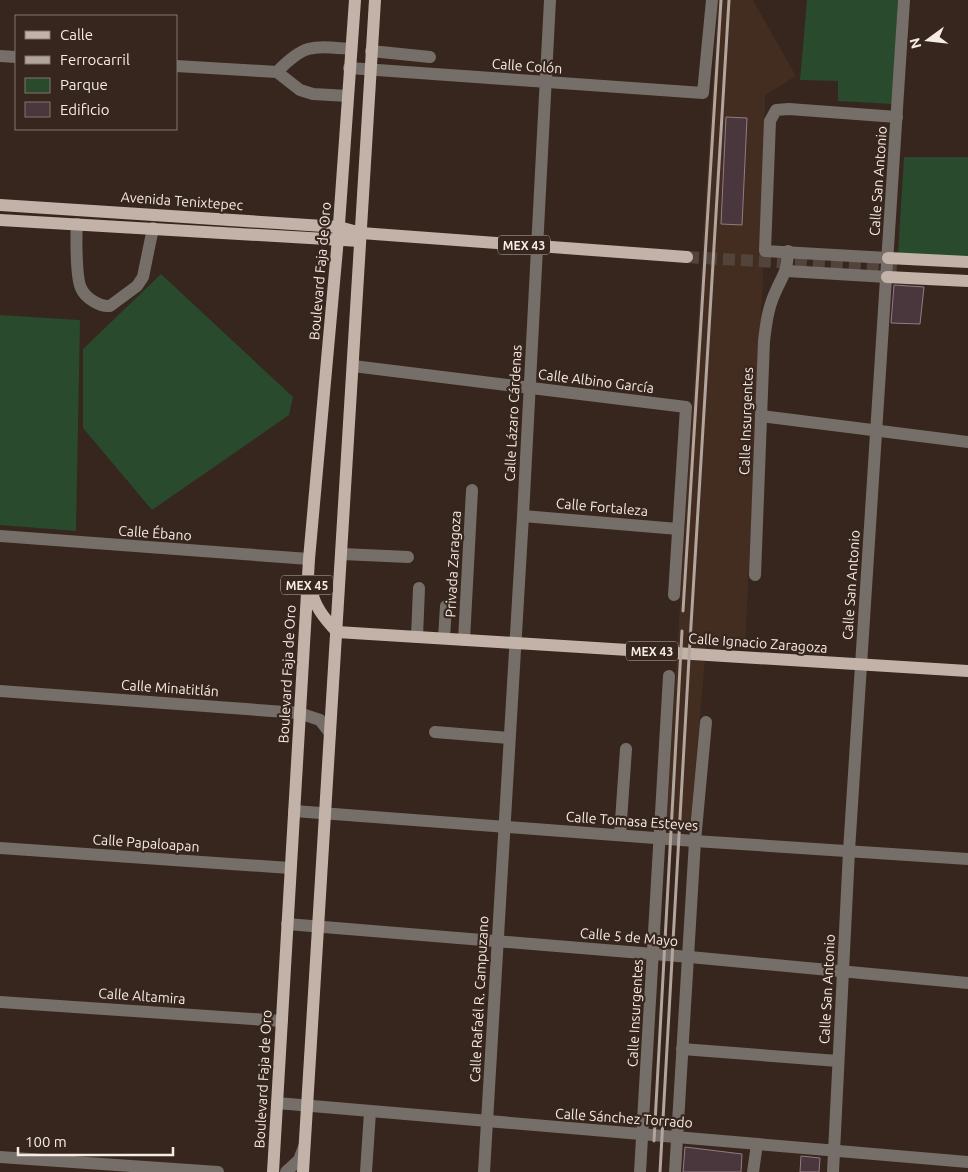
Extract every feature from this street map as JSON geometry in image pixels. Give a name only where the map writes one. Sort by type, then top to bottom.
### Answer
[{"type":"main road","name":"Boulevard Faja de Oro","points":[[273,1172],[308,559],[338,233],[354,0]]},
{"type":"main road","name":"MEX 45","points":[[303,1172],[354,366],[374,0]]},
{"type":"main road","name":"Avenida Tenixtepec","points":[[0,205],[134,213],[338,233],[361,237]]},
{"type":"main road","points":[[132,227],[134,213]]},
{"type":"main road","name":"Avenida Tenixtepec","points":[[0,220],[153,228],[338,233]]},
{"type":"main road","name":"MEX 43","points":[[361,237],[537,246],[687,257]]},
{"type":"main road","points":[[888,258],[968,262]]},
{"type":"main road","points":[[899,269],[968,273]]},
{"type":"main road","points":[[887,277],[968,281]]},
{"type":"main road","points":[[308,559],[313,599],[323,617],[337,632]]},
{"type":"main road","name":"Calle Ignacio Zaragoza","points":[[337,632],[968,671]]},
{"type":"street","name":"Calle Lázaro Cárdenas","points":[[503,827],[523,516],[550,0]]},
{"type":"street","name":"Calle Colón","points":[[349,68],[703,93],[712,0]]},
{"type":"street","name":"Calle San Antonio","points":[[833,1172],[860,664],[904,0]]},
{"type":"street","points":[[277,72],[296,54],[307,48],[320,46],[351,49]]},
{"type":"street","points":[[371,51],[430,57]]},
{"type":"street","points":[[0,56],[15,57]]},
{"type":"street","points":[[178,66],[277,72],[300,90],[313,94],[348,96]]},
{"type":"street","points":[[888,258],[765,251],[770,121],[776,110],[789,109],[897,117]]},
{"type":"street","points":[[77,224],[76,242],[80,288],[94,302],[105,306],[110,306],[137,286],[143,277],[153,228]]},
{"type":"street","points":[[788,251],[787,271],[887,277]]},
{"type":"street","name":"Calle Insurgentes","points":[[755,576],[767,316],[775,293],[787,271]]},
{"type":"street","name":"Calle Albino García","points":[[354,366],[686,407],[678,529]]},
{"type":"street","points":[[761,416],[968,442]]},
{"type":"street","name":"Privada Zaragoza","points":[[464,640],[472,490]]},
{"type":"street","name":"Calle Fortaleza","points":[[523,516],[678,529]]},
{"type":"street","points":[[674,595],[678,529]]},
{"type":"street","name":"Calle Ébano","points":[[0,536],[308,559]]},
{"type":"street","points":[[342,554],[408,557]]},
{"type":"street","points":[[417,636],[419,588]]},
{"type":"street","points":[[444,638],[446,606]]},
{"type":"street","name":"Calle Insurgentes","points":[[640,1172],[669,676]]},
{"type":"street","name":"Calle Minatitlán","points":[[0,691],[299,713],[320,720],[330,732]]},
{"type":"street","points":[[675,1172],[695,841],[706,722]]},
{"type":"street","points":[[435,732],[509,738]]},
{"type":"street","points":[[620,835],[626,749]]},
{"type":"street","name":"Calle Tomasa Esteves","points":[[294,811],[968,859]]},
{"type":"street","name":"Calle Rafaél R. Campuzano","points":[[484,1172],[503,827]]},
{"type":"street","name":"Calle Papaloapan","points":[[0,848],[290,868]]},
{"type":"street","name":"Calle 5 de Mayo","points":[[287,924],[654,954],[968,983]]},
{"type":"street","name":"Calle Altamira","points":[[0,1002],[282,1021]]},
{"type":"street","points":[[682,1049],[838,1061]]},
{"type":"street","name":"Calle Sánchez Torrado","points":[[277,1104],[968,1162]]},
{"type":"street","points":[[366,1172],[370,1112]]},
{"type":"street","points":[[753,1172],[757,1144]]},
{"type":"street","points":[[286,1172],[299,1160],[305,1145]]},
{"type":"street","points":[[0,1157],[218,1172]]},
{"type":"shaded area","points":[[718,0],[753,0],[796,76],[765,95],[763,278],[745,648],[706,647],[690,832],[666,830]]},
{"type":"green space","points":[[807,0],[898,0],[892,104],[838,101],[838,81],[800,80]]},
{"type":"green space","points":[[904,157],[968,157],[968,259],[898,255]]},
{"type":"green space","points":[[161,274],[293,397],[289,415],[152,510],[83,428],[83,349]]},
{"type":"green space","points":[[0,315],[80,320],[76,531],[0,525]]},
{"type":"building","points":[[726,117],[747,118],[742,225],[721,224]]},
{"type":"building","points":[[894,285],[924,287],[920,324],[891,323]]},
{"type":"building","points":[[685,1147],[742,1154],[741,1172],[683,1172]]},
{"type":"building","points":[[801,1156],[820,1158],[819,1172],[800,1172]]},
{"type":"tunnel","points":[[687,257],[899,269]]},
{"type":"railway","points":[[683,611],[721,0]]},
{"type":"railway","points":[[660,1172],[729,0]]},
{"type":"railway","points":[[654,1141],[682,631]]}]
